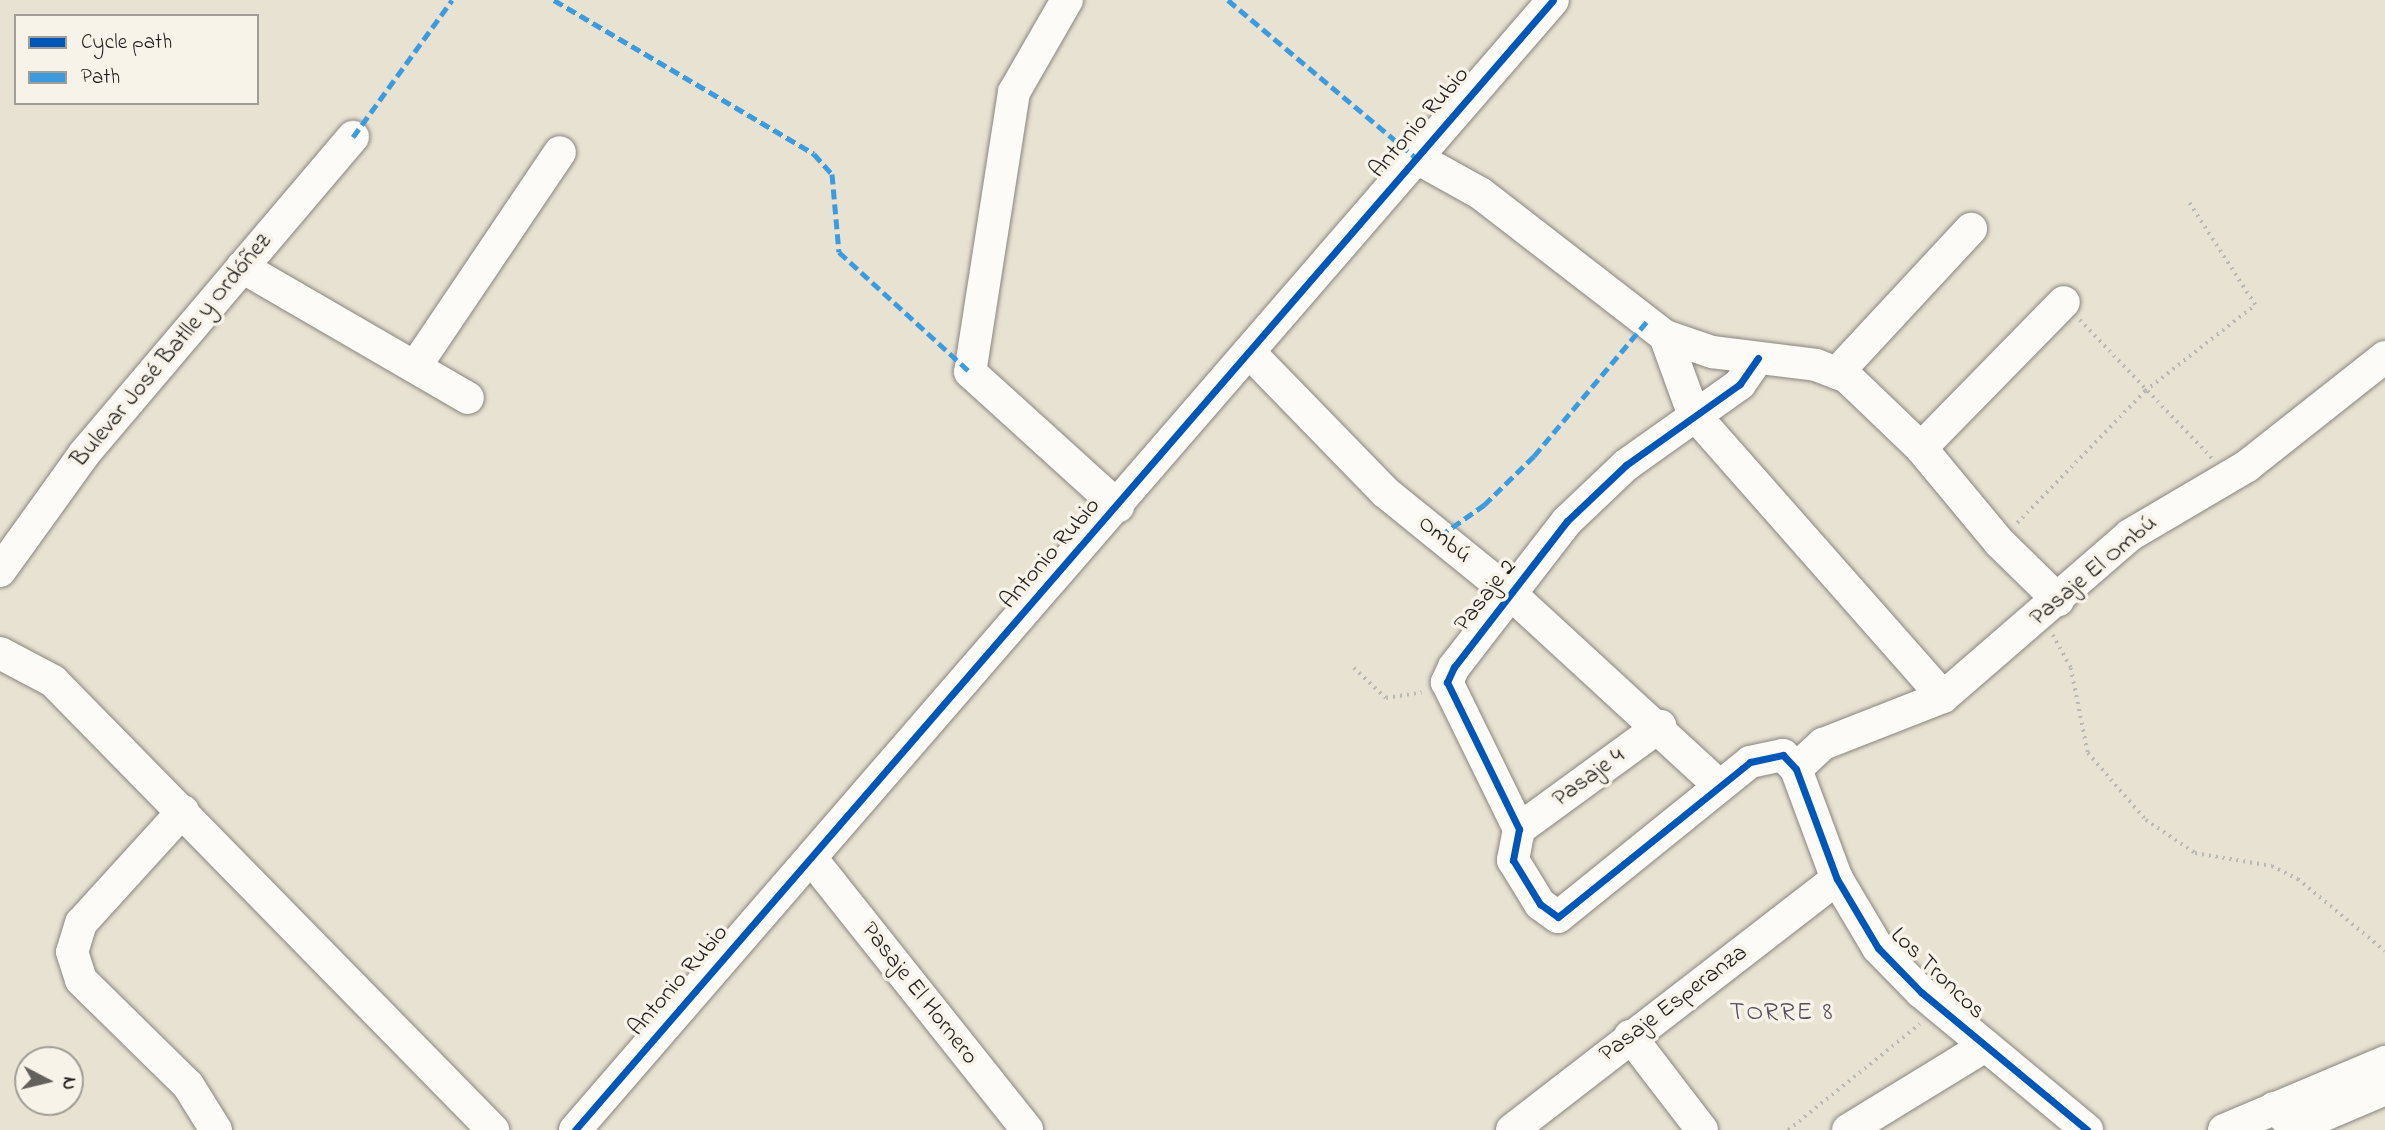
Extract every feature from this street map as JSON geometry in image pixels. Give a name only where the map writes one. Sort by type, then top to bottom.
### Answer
[{"type":"street","points":[[1067,0],[1014,92],[970,372],[1118,506]]},
{"type":"street","name":"Antonio Rubio","points":[[575,1130],[1118,506],[1415,157],[1553,0]]},
{"type":"street","name":"Bulevar José Batlle y Ordóñez","points":[[0,571],[83,454],[352,137]]},
{"type":"street","points":[[415,367],[560,152]]},
{"type":"street","points":[[1415,157],[1480,193],[1665,336],[1712,352],[1837,373],[1921,449],[2050,607]]},
{"type":"street","points":[[1837,373],[1971,229]]},
{"type":"street","points":[[242,267],[468,398]]},
{"type":"street","points":[[1921,449],[2064,302]]},
{"type":"street","points":[[1665,336],[1693,413],[1942,697]]},
{"type":"street","name":"Ombú","points":[[1249,352],[1409,512],[1512,595],[1660,726],[1720,786]]},
{"type":"street","name":"Pasaje El Ombú","points":[[1796,769],[1823,744],[1942,697],[2050,607],[2130,535],[2229,475],[2330,405],[2385,357]]},
{"type":"street","name":"Pasaje 2","points":[[1447,682],[1567,521],[1693,413],[1740,384],[1758,358]]},
{"type":"street","points":[[0,653],[53,681],[493,1130]]},
{"type":"street","points":[[1447,682],[1519,829],[1513,860],[1540,904],[1558,917],[1720,786],[1764,754],[1783,755],[1796,769]]},
{"type":"street","name":"Pasaje 4","points":[[1519,829],[1660,726]]},
{"type":"street","name":"Los Troncos","points":[[1796,769],[1837,879],[1878,948],[1940,1008],[2087,1130]]},
{"type":"street","points":[[183,811],[81,923],[72,952],[81,980],[188,1085],[216,1130]]},
{"type":"street","name":"Pasaje El Hornero","points":[[811,858],[1027,1130]]},
{"type":"street","name":"Pasaje Esperanza","points":[[1512,1130],[1630,1036],[1837,879]]},
{"type":"street","points":[[1630,1036],[1702,1130]]},
{"type":"street","points":[[1848,1130],[1985,1046]]},
{"type":"street","points":[[2224,1130],[2279,1119],[2385,1062]]},
{"type":"street","points":[[2279,1119],[2296,1127],[2385,1088]]},
{"type":"path","points":[[1999,542],[2145,391],[2255,305],[2188,200]]},
{"type":"path","points":[[2064,302],[2145,391],[2229,475]]},
{"type":"path","points":[[2050,607],[2071,668],[2088,753],[2146,820],[2195,853],[2272,866],[2298,878],[2385,951]]},
{"type":"path","points":[[1354,668],[1386,698],[1402,699],[1447,682]]},
{"type":"path","points":[[1788,1130],[1940,1008]]},
{"type":"marked path","points":[[353,137],[452,0]]},
{"type":"marked path","points":[[554,0],[814,154],[832,174],[839,252],[970,372]]},
{"type":"marked path","points":[[1228,0],[1415,157]]},
{"type":"marked path","points":[[1440,536],[1484,505],[1534,456],[1648,320]]},
{"type":"cycle path","points":[[575,1130],[1553,0]]},
{"type":"cycle path","points":[[1758,358],[1740,384],[1626,465],[1567,521],[1454,667],[1447,682],[1519,829],[1513,860],[1540,904],[1558,917],[1750,762],[1783,755],[1796,769],[1837,879],[1878,948],[1921,992],[2087,1130]]},
{"type":"district","name":"TORRE 8","points":[[1782,1014]]}]
